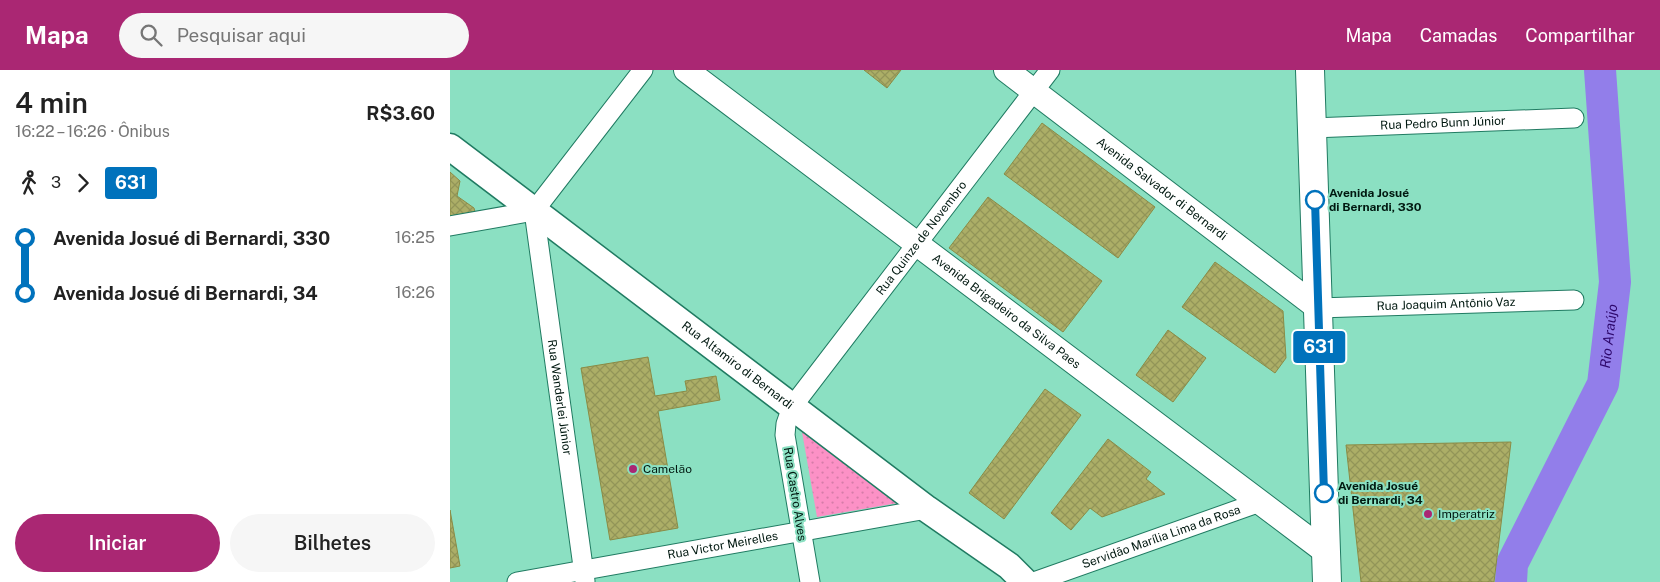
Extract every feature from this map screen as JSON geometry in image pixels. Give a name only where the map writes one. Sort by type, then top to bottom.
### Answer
[{"type":"main road","points":[[1310,70],[1327,582]]},
{"type":"main road","name":"Rua Altamiro di Bernardi","points":[[450,147],[927,509],[1009,566],[1025,582]]},
{"type":"street","points":[[450,226],[534,211],[643,70]]},
{"type":"street","name":"Avenida Brigadeiro da Silva Paes","points":[[686,70],[1326,552]]},
{"type":"street","name":"Avenida Salvador di Bernardi","points":[[1006,70],[1318,308]]},
{"type":"street","name":"Rua Quinze de Novembro","points":[[792,406],[1050,70]]},
{"type":"street","name":"Rua Pedro Bunn Júnior","points":[[1312,128],[1574,118]]},
{"type":"street","name":"Rua Wanderlei Júnior","points":[[534,211],[584,576]]},
{"type":"street","name":"Rua Joaquim Antônio Vaz","points":[[1318,308],[1574,300]]},
{"type":"street","name":"Rua Castro Alves","points":[[792,406],[786,424],[785,435],[810,582]]},
{"type":"street","name":"Servidão Marília Lima da Rosa","points":[[1034,582],[1260,502]]},
{"type":"street","name":"Rua Victor Meirelles","points":[[517,582],[584,576],[801,531],[927,509]]},
{"type":"shaded area","points":[[802,432],[898,503],[817,517]]},
{"type":"building","points":[[864,70],[901,70],[887,88]]},
{"type":"building","points":[[1042,123],[1155,207],[1118,258],[1004,174]]},
{"type":"building","points":[[450,172],[460,181],[457,196],[474,208],[476,216],[450,220]]},
{"type":"building","points":[[988,197],[1102,281],[1063,332],[949,248]]},
{"type":"building","points":[[1215,262],[1283,311],[1286,358],[1275,373],[1182,307]]},
{"type":"building","points":[[1168,330],[1206,358],[1173,402],[1136,375]]},
{"type":"building","name":"Camelão","points":[[648,357],[655,396],[687,391],[685,381],[716,376],[720,400],[658,411],[678,528],[610,540],[581,368]]},
{"type":"building","points":[[1045,389],[1081,415],[1004,519],[969,493]]},
{"type":"building","points":[[1108,439],[1151,472],[1146,479],[1165,494],[1102,517],[1090,508],[1071,530],[1051,513]]},
{"type":"building","name":"Imperatriz","points":[[1511,442],[1494,582],[1361,582],[1346,445]]},
{"type":"building","points":[[450,510],[460,566],[450,568]]},
{"type":"waterway","name":"Rio Araújo","points":[[1511,582],[1512,564],[1603,384],[1615,282],[1600,70]]},
{"type":"bus line","name":"631","points":[[1315,200],[1324,493]]},
{"type":"place","name":"Avenida Josué di Bernardi, 330","points":[[1315,200]]},
{"type":"place","name":"Camelão","points":[[633,469]]},
{"type":"place","name":"Avenida Josué di Bernardi, 34","points":[[1324,493]]},
{"type":"place","name":"Imperatriz","points":[[1428,514]]}]
